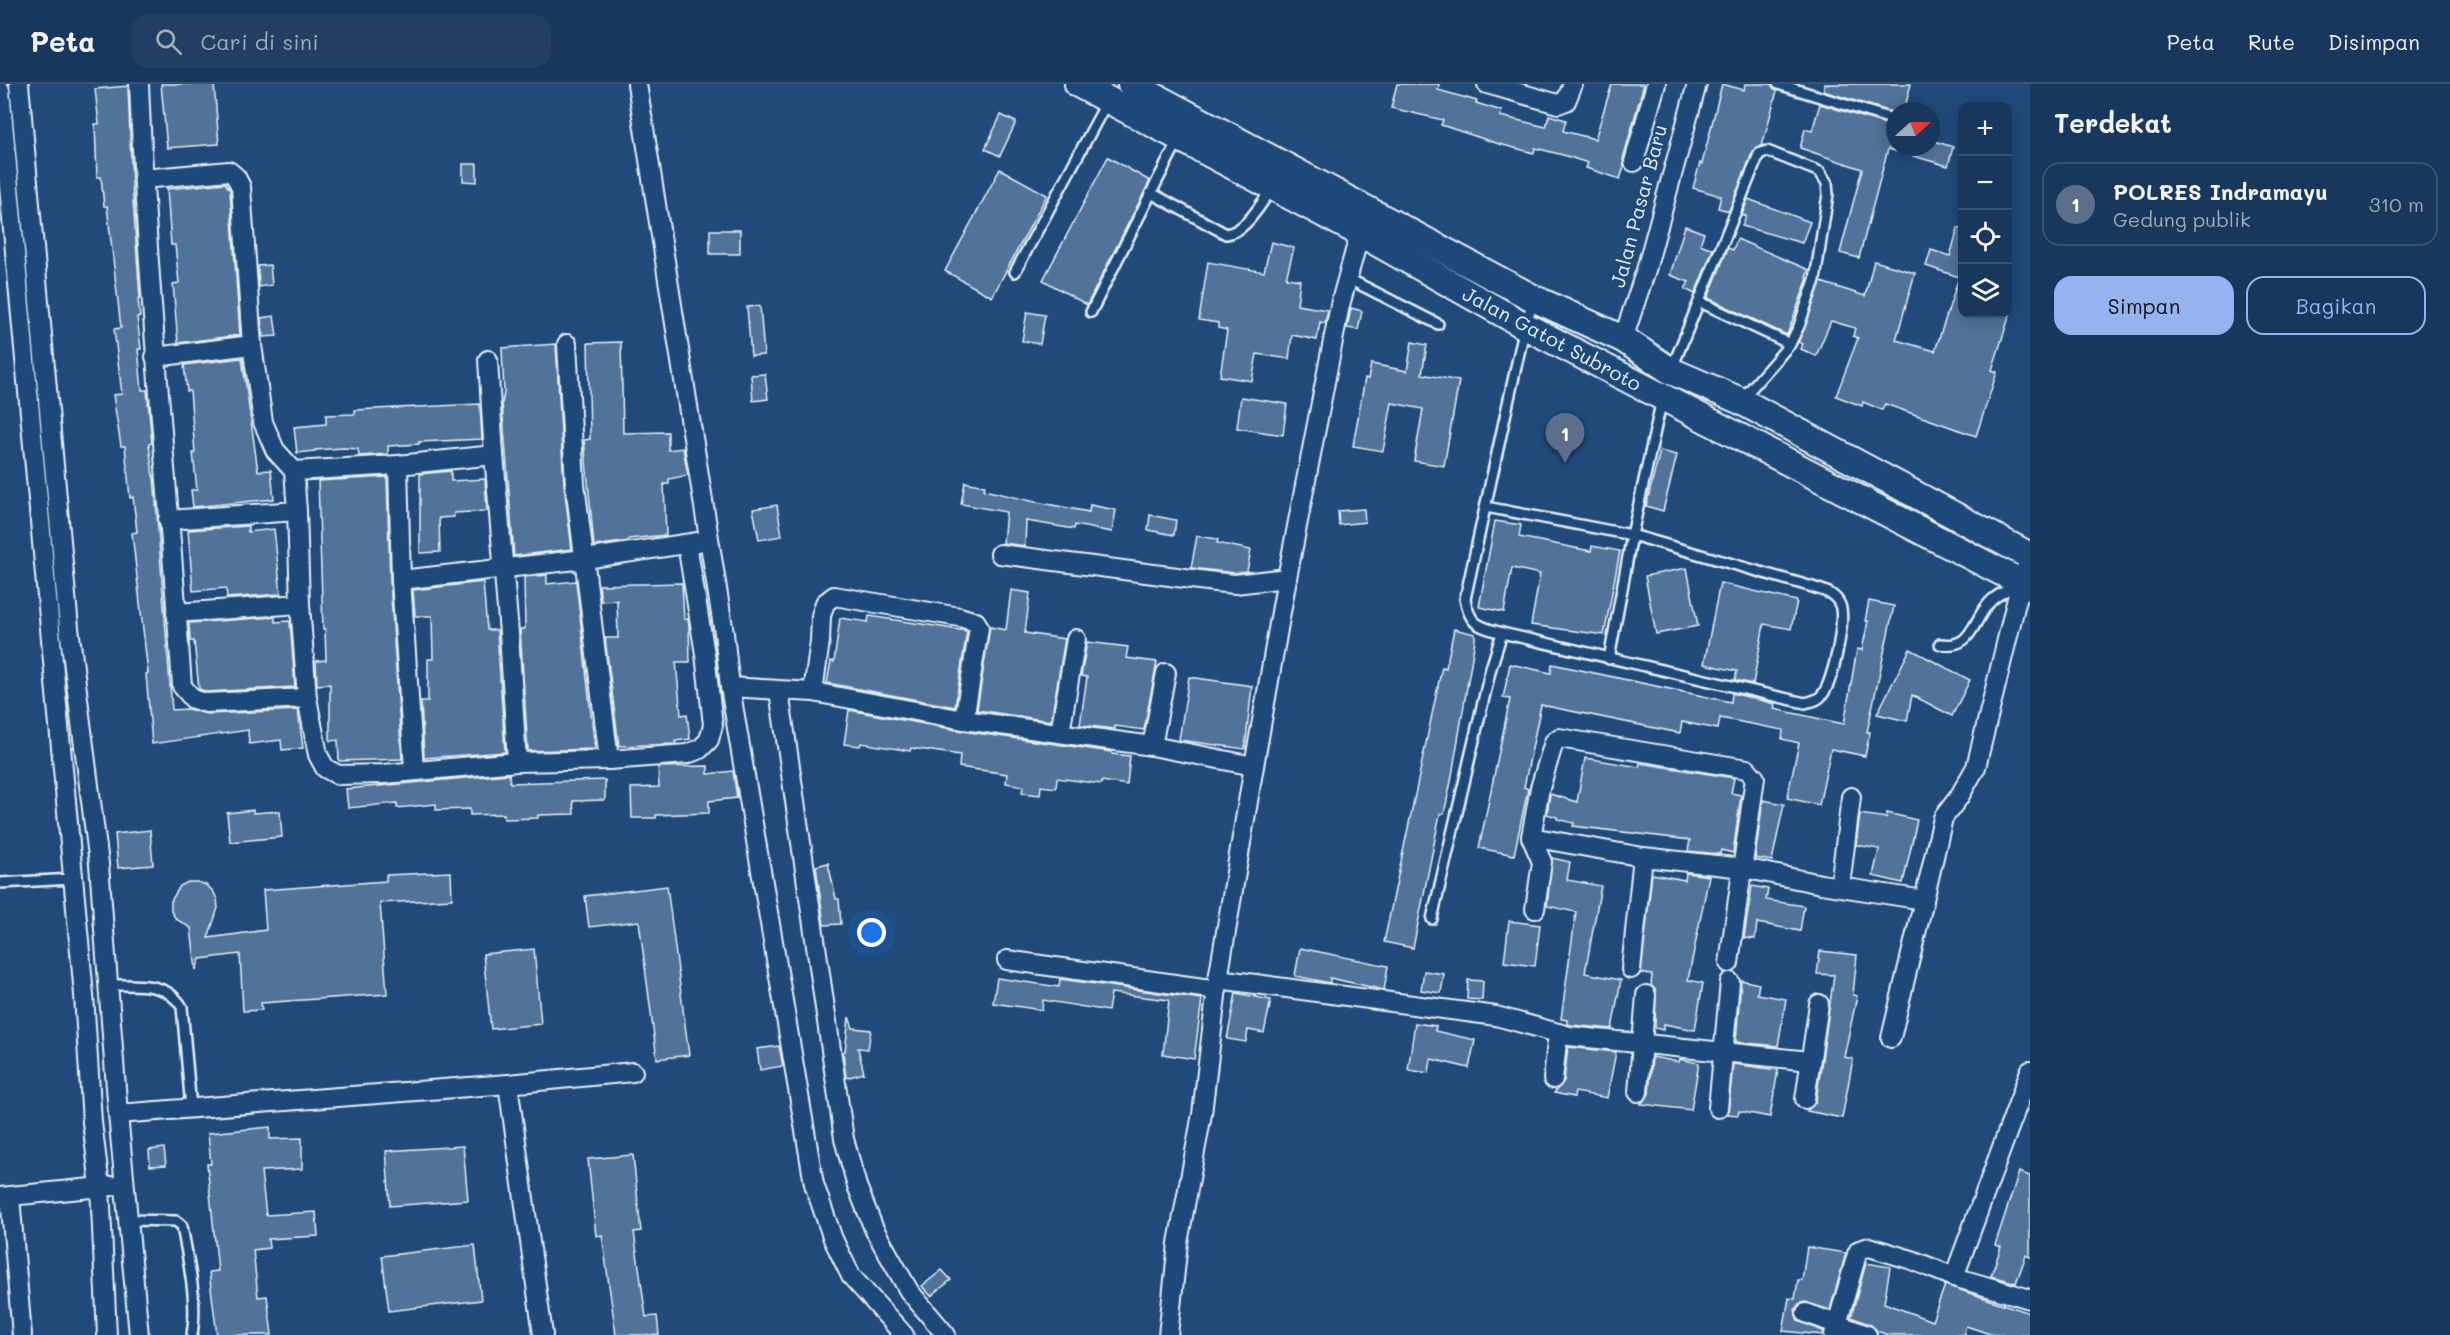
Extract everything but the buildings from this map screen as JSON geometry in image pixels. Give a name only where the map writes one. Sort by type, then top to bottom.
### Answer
[{"type":"street","points":[[19,84],[69,628],[99,864],[118,1114],[140,1335]]},
{"type":"street","points":[[139,84],[155,357],[182,686],[193,699],[199,702],[219,704],[307,698]]},
{"type":"street","points":[[637,84],[708,540],[814,1184],[833,1239],[851,1276],[904,1335]]},
{"type":"street","name":"Jalan Gatot Subroto","points":[[1078,84],[1360,233],[1525,326],[1666,384],[2025,585]]},
{"type":"street","name":"Jalan Gatot Subroto","points":[[1131,84],[1534,299],[1623,339],[1666,384],[1741,401],[2030,557]]},
{"type":"street","points":[[1487,84],[1558,104],[1566,101],[1573,84]]},
{"type":"street","points":[[1634,162],[1656,84]]},
{"type":"street","name":"Jalan Pasar Baru","points":[[1623,339],[1646,270],[1697,84]]},
{"type":"street","points":[[0,90],[84,995],[92,1122],[100,1186],[107,1335]]},
{"type":"street","points":[[143,179],[229,171],[236,177],[241,187],[252,345],[263,422],[275,450],[294,471],[307,698],[318,754],[325,768],[338,775],[348,776],[517,762],[609,760],[687,754],[700,749],[712,733],[705,654],[687,544]]},
{"type":"street","points":[[1168,1335],[1178,1243],[1203,1114],[1218,984],[1254,766],[1287,578],[1340,305],[1360,233]]},
{"type":"street","points":[[567,344],[575,484],[609,760]]},
{"type":"street","points":[[155,357],[252,345]]},
{"type":"street","points":[[488,360],[517,762]]},
{"type":"street","points":[[294,471],[398,465],[494,455]]},
{"type":"street","points":[[398,465],[402,580],[414,770]]},
{"type":"street","points":[[168,520],[297,511]]},
{"type":"street","points":[[402,580],[585,559],[708,540]]},
{"type":"street","points":[[1000,555],[1235,584],[1287,578]]},
{"type":"street","points":[[1891,1038],[1943,818],[1959,797],[1976,767],[2025,585],[2030,557]]},
{"type":"street","points":[[813,692],[821,616],[829,598],[834,596],[970,619],[980,628],[964,720]]},
{"type":"street","points":[[176,614],[300,604]]},
{"type":"street","points":[[1060,733],[1076,639]]},
{"type":"street","points":[[1152,746],[1166,673]]},
{"type":"street","points":[[733,688],[813,692],[964,720],[1152,746],[1254,766]]},
{"type":"street","points":[[775,691],[844,1139],[857,1186],[874,1229],[909,1291],[946,1335]]},
{"type":"street","points":[[1535,909],[1542,862],[1531,837],[1540,788],[1554,742],[1559,738],[1747,769],[1755,778],[1729,963]]},
{"type":"street","points":[[1840,886],[1851,797]]},
{"type":"street","points":[[1531,837],[1643,857],[1743,868],[1924,900]]},
{"type":"street","points":[[1631,969],[1643,857]]},
{"type":"street","points":[[1007,960],[1496,1016],[1558,1033],[1810,1061]]},
{"type":"street","points":[[1718,1108],[1730,982]]},
{"type":"street","points":[[84,995],[108,990]]},
{"type":"street","points":[[1638,1092],[1647,995]]},
{"type":"street","points":[[1805,1099],[1819,1004]]},
{"type":"street","points":[[1553,1078],[1558,1033]]},
{"type":"street","points":[[1954,1277],[2030,1071]]},
{"type":"street","points":[[118,1114],[633,1072]]},
{"type":"street","points":[[508,1084],[543,1335]]},
{"type":"street","points":[[22,1335],[5,1197],[100,1186],[125,1186]]},
{"type":"street","points":[[1836,1330],[1857,1254],[1869,1247],[1912,1260],[1954,1277],[2030,1299]]},
{"type":"street","points":[[1806,1313],[1836,1330],[1867,1335]]},
{"type":"lane","points":[[1778,84],[1886,117]]},
{"type":"lane","points":[[1015,272],[1108,100]]},
{"type":"lane","points":[[1091,312],[1179,138]]},
{"type":"lane","points":[[1609,659],[1632,535],[1666,384],[1759,154],[1767,151],[1820,172],[1827,183],[1828,194],[1815,280],[1790,344],[1741,401]]},
{"type":"lane","points":[[1151,193],[1226,234],[1240,229],[1273,187]]},
{"type":"lane","points":[[1347,278],[1438,324]]},
{"type":"lane","points":[[1486,507],[1632,535],[1828,592],[1841,606],[1839,643],[1824,693],[1817,700],[1805,703],[1502,633],[1481,626],[1468,614],[1465,599],[1525,326],[1534,299]]},
{"type":"lane","points":[[1700,302],[1790,344]]},
{"type":"lane","points":[[1940,644],[1951,646],[1960,643],[1970,634],[1990,601],[2025,585]]},
{"type":"lane","points":[[1432,919],[1491,668],[1502,633]]},
{"type":"lane","points":[[0,883],[73,879]]},
{"type":"lane","points":[[108,990],[160,987],[177,999],[182,1007],[191,1108]]},
{"type":"lane","points":[[129,1220],[176,1221],[182,1226],[191,1284],[194,1322],[192,1335]]},
{"type":"place","name":"POLRES Indramayu","points":[[1565,463]]}]
